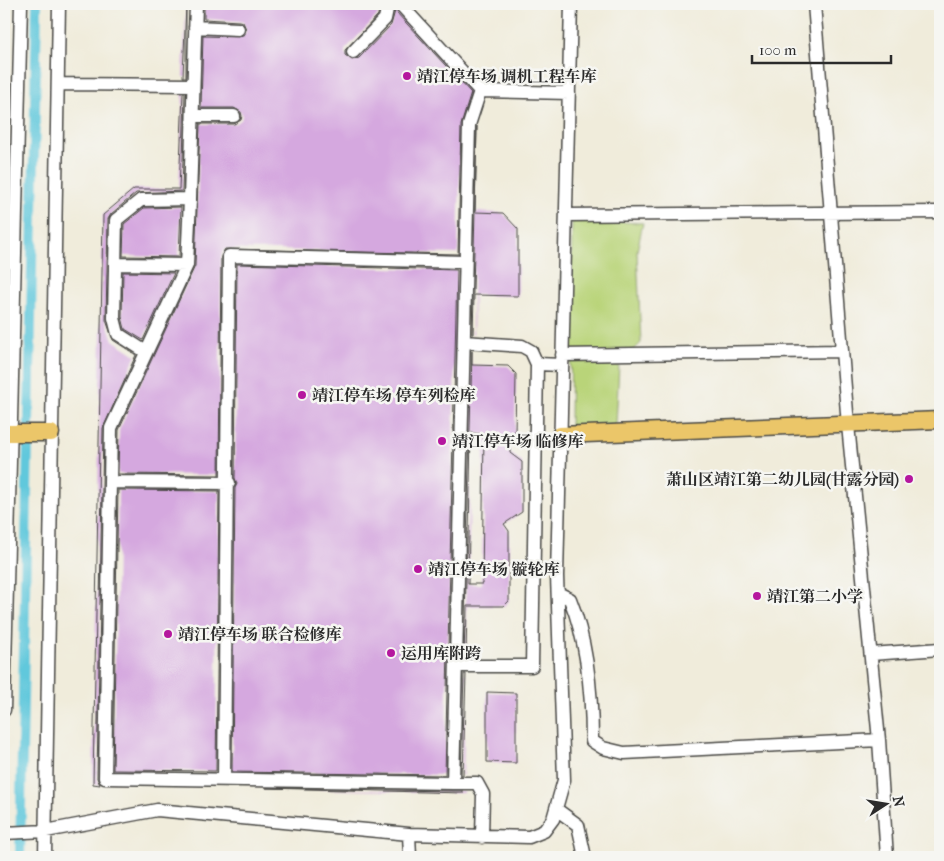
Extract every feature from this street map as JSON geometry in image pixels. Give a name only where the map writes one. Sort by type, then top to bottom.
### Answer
[{"type":"main road","points":[[560,435],[940,420]]},
{"type":"main road","points":[[8,433],[51,433]]},
{"type":"street","points":[[4,710],[8,433],[21,4]]},
{"type":"street","points":[[45,857],[43,831],[59,4]]},
{"type":"street","points":[[196,4],[187,265],[111,428],[105,778],[477,783],[483,794],[482,837]]},
{"type":"street","points":[[353,52],[385,18],[388,4]]},
{"type":"street","points":[[400,4],[480,91],[569,93]]},
{"type":"street","points":[[4,833],[43,831],[157,810],[409,834],[482,837],[529,837],[544,831],[553,819],[564,780],[558,593],[571,4]]},
{"type":"street","points":[[814,4],[848,425],[879,740],[887,857]]},
{"type":"street","points":[[195,27],[238,28]]},
{"type":"street","points":[[58,84],[193,85]]},
{"type":"street","points":[[454,783],[469,125],[480,91]]},
{"type":"street","points":[[193,116],[234,116]]},
{"type":"street","points":[[146,352],[118,334],[114,318],[116,220],[141,200],[190,199]]},
{"type":"street","points":[[566,215],[940,212]]},
{"type":"street","points":[[224,780],[230,256],[465,262]]},
{"type":"street","points":[[116,264],[187,265]]},
{"type":"street","points":[[457,666],[532,666],[537,364],[531,351],[522,346],[464,342]]},
{"type":"street","points":[[537,364],[562,360],[842,351]]},
{"type":"street","points":[[110,482],[228,483]]},
{"type":"street","points":[[558,593],[570,599],[577,616],[591,697],[592,741],[603,748],[624,753],[879,740]]},
{"type":"street","points":[[871,654],[940,650]]},
{"type":"street","points":[[556,809],[578,825],[585,857]]},
{"type":"street","points":[[409,834],[410,857]]},
{"type":"green space","points":[[572,220],[643,223],[637,251],[641,343],[619,365],[616,425],[570,428]]},
{"type":"building","points":[[186,4],[186,77],[183,77]]},
{"type":"building","points":[[204,4],[334,4],[379,7],[378,15],[345,50],[345,55],[352,60],[359,58],[391,25],[395,11],[471,93],[461,125],[458,254],[225,249],[221,256],[219,475],[118,474],[119,430],[195,266],[200,124],[234,124],[241,120],[242,116],[241,112],[234,108],[201,108],[203,36],[238,37],[245,34],[246,29],[243,22],[239,21],[204,19]]},
{"type":"building","points":[[183,93],[185,93],[182,191],[136,193],[111,214],[108,219],[106,320],[113,340],[136,355],[103,428],[97,778],[100,785],[93,784],[103,215],[134,189],[179,189]]},
{"type":"building","points":[[477,126],[475,212],[503,213],[518,229],[518,296],[474,295],[472,334]]},
{"type":"building","points":[[181,207],[179,257],[123,256],[124,224],[144,208]]},
{"type":"building","points":[[237,264],[457,270],[445,775],[232,772],[235,488],[237,484],[235,478]]},
{"type":"building","points":[[123,272],[174,273],[143,340],[125,329],[122,317]]},
{"type":"building","points":[[472,351],[472,365],[508,366],[516,374],[515,435],[510,443],[510,453],[522,462],[522,512],[504,524],[509,531],[509,601],[504,606],[467,606],[466,658],[464,658]],"holes":[[[471,433],[484,434],[482,584],[468,584]]]},
{"type":"building","name":"靖江停车场 联合检修库","points":[[118,490],[219,491],[216,771],[113,770]]},
{"type":"building","points":[[464,674],[466,674],[463,775],[461,775]]},
{"type":"building","points":[[487,692],[516,693],[516,763],[487,762]]},
{"type":"building","points":[[266,788],[463,791],[463,793]]},
{"type":"waterway","points":[[29,424],[37,4]]},
{"type":"waterway","points":[[20,857],[28,441]]},
{"type":"place","name":"靖江停车场 调机工程车库","points":[[407,76]]},
{"type":"place","name":"靖江停车场 停车列检库","points":[[302,395]]},
{"type":"place","name":"靖江停车场 临修库","points":[[442,441]]},
{"type":"place","name":"萧山区靖江第二幼儿园(甘露分园)","points":[[909,479]]},
{"type":"place","name":"靖江停车场 镟轮库","points":[[418,569]]},
{"type":"place","name":"靖江第二小学","points":[[757,596]]},
{"type":"place","name":"靖江停车场 联合检修库","points":[[168,634]]},
{"type":"place","name":"运用库附跨","points":[[391,653]]}]
